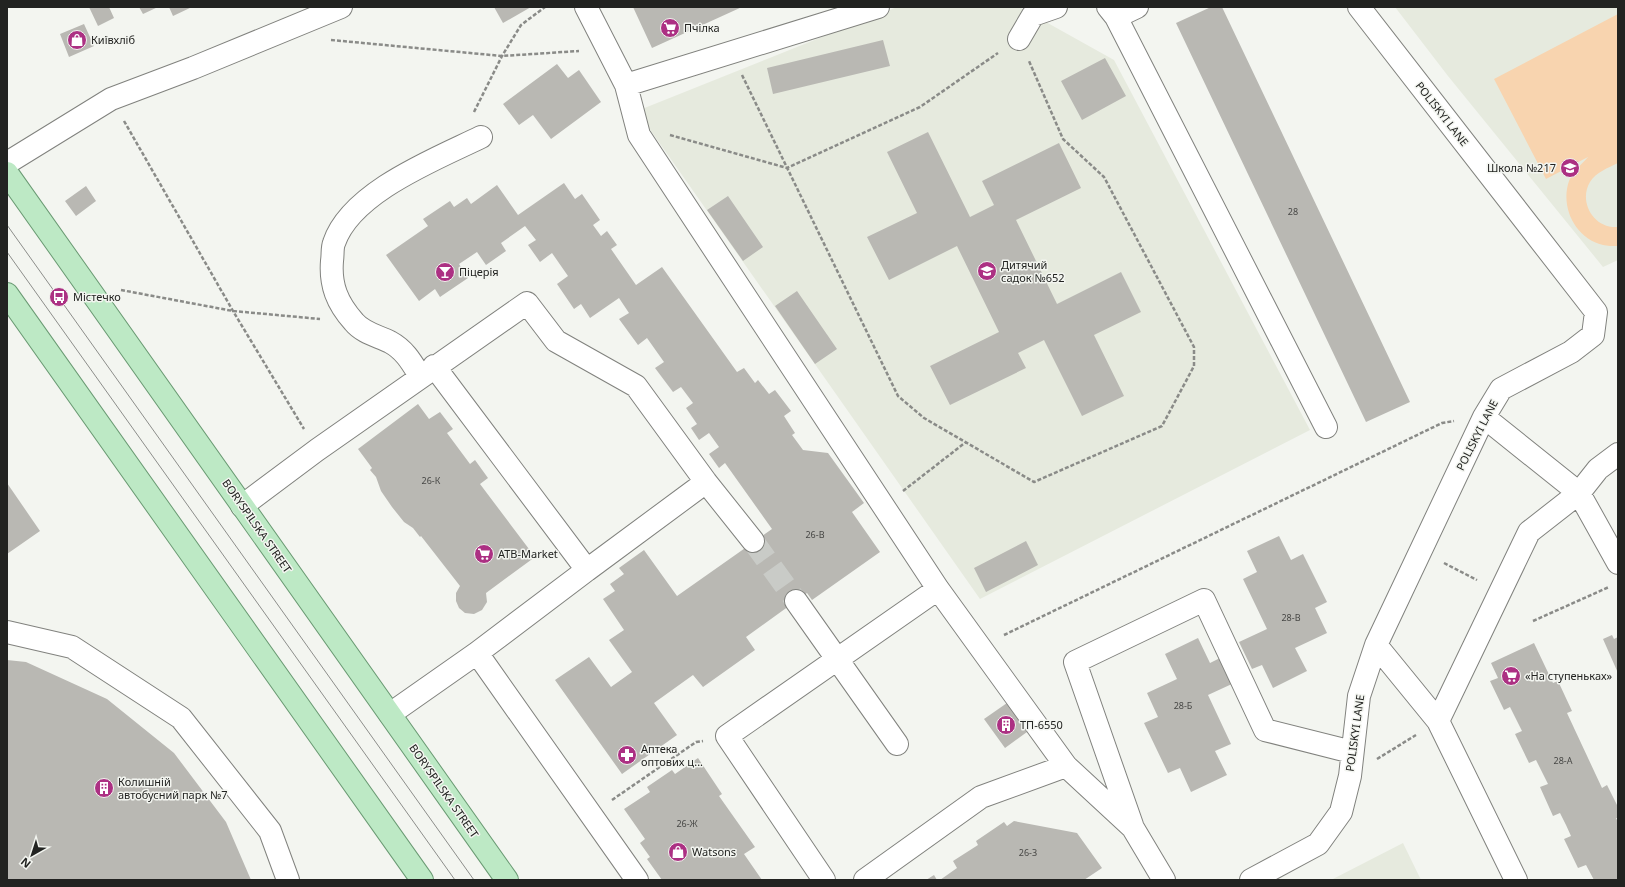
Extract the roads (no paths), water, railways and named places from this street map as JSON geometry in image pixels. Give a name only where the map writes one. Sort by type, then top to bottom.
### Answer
[{"type":"main road","name":"BORYSPILSKA STREET","points":[[7,173],[507,880]]},
{"type":"main road","points":[[7,294],[422,880]]},
{"type":"street","points":[[7,163],[111,99],[193,68],[341,7]]},
{"type":"street","points":[[586,7],[626,85],[640,135],[938,589],[1066,766],[1133,828]]},
{"type":"street","points":[[626,85],[878,7]]},
{"type":"street","points":[[1019,39],[1033,14],[1056,7]]},
{"type":"street","points":[[1137,7],[1112,12],[1326,427]]},
{"type":"street","name":"POLISKYI LANE","points":[[1251,880],[1318,844],[1342,812],[1350,776],[1359,696],[1376,645],[1484,417],[1501,389],[1571,352],[1592,335],[1596,312],[1359,7]]},
{"type":"street","points":[[475,140],[392,182],[366,200],[345,221],[334,243],[331,277],[338,300],[354,323],[372,335],[391,342],[427,371],[587,570]]},
{"type":"street","points":[[242,506],[316,450],[427,371],[527,303],[556,341],[636,386],[706,482],[753,541]]},
{"type":"street","points":[[1484,417],[1579,493],[1618,563]]},
{"type":"street","points":[[1438,721],[1529,532],[1579,493],[1598,469],[1618,454]]},
{"type":"street","points":[[390,714],[477,653],[706,482]]},
{"type":"street","points":[[824,880],[727,736],[938,589]]},
{"type":"street","points":[[1164,880],[1133,828],[1074,662],[1204,600],[1265,730],[1352,752]]},
{"type":"street","points":[[796,601],[836,660],[897,744]]},
{"type":"street","points":[[7,632],[72,646],[181,718],[270,830],[288,880]]},
{"type":"street","points":[[1376,645],[1438,721],[1516,880]]},
{"type":"street","points":[[477,653],[637,880]]},
{"type":"street","points":[[865,880],[981,797],[1066,766]]},
{"type":"tunnel","points":[[753,541],[796,601]]},
{"type":"tram line","points":[[7,225],[474,880]]},
{"type":"tram line","points":[[7,252],[455,880]]},
{"type":"place","name":"Пчілка","points":[[670,28]]},
{"type":"place","name":"Київхліб","points":[[77,40]]},
{"type":"place","name":"Школа №217","points":[[1570,168]]},
{"type":"place","name":"Дитячий садок №652","points":[[987,271]]},
{"type":"place","name":"Піцерія","points":[[445,272]]},
{"type":"place","name":"Містечко","points":[[59,297]]},
{"type":"place","name":"ATB-Market","points":[[484,554]]},
{"type":"place","name":"«На ступеньках»","points":[[1511,676]]},
{"type":"place","name":"ТП-6550","points":[[1006,725]]},
{"type":"place","name":"Аптека оптових ц...","points":[[627,755]]},
{"type":"place","name":"Колишній автобусний парк №7","points":[[104,788]]},
{"type":"place","name":"Watsons","points":[[678,852]]}]
